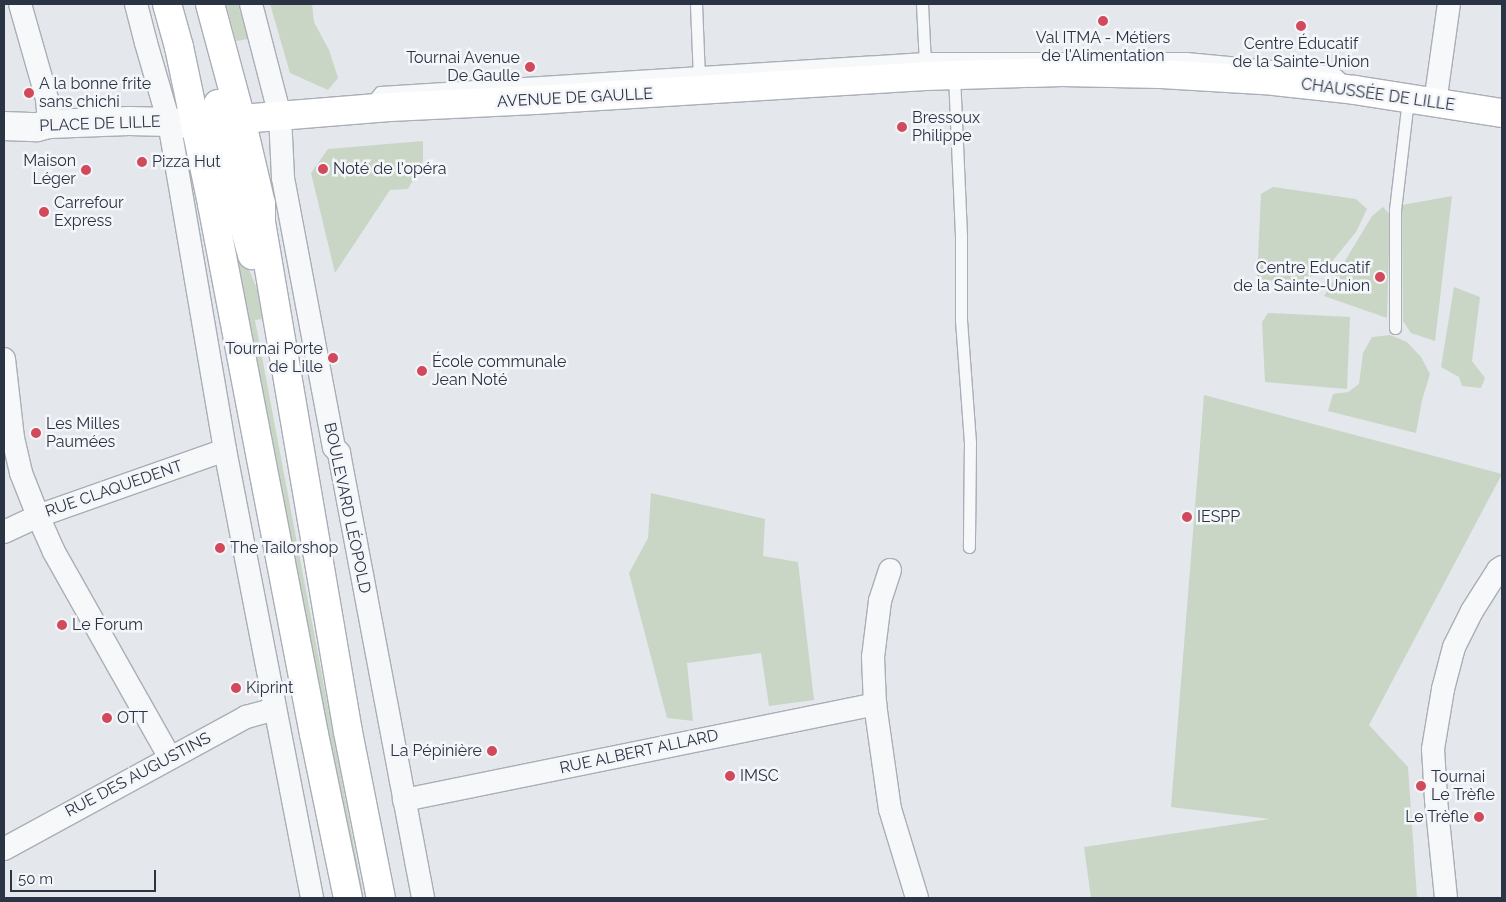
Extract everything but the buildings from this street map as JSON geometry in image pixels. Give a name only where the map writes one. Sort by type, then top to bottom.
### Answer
[{"type":"main road","points":[[167,4],[220,122]]},
{"type":"main road","points":[[192,4],[220,122],[348,898]]},
{"type":"main road","points":[[210,4],[220,122]]},
{"type":"main road","name":"AVENUE DE GAULLE","points":[[220,122],[699,81],[925,67],[954,75]]},
{"type":"main road","name":"CHAUSSÉE DE LILLE","points":[[954,75],[1062,72],[1161,74],[1274,81],[1355,90],[1502,113]]},
{"type":"main road","name":"BOULEVARD LÉOPOLD","points":[[220,122],[261,204],[261,222],[348,732],[381,898]]},
{"type":"street","points":[[20,4],[47,99],[49,124]]},
{"type":"street","points":[[136,4],[169,122],[225,450],[312,898]]},
{"type":"street","name":"BOULEVARD LÉOPOLD","points":[[252,4],[280,116],[283,178],[334,447],[339,453],[423,898]]},
{"type":"street","points":[[1435,103],[1449,4]]},
{"type":"street","name":"PLACE DE LILLE","points":[[4,126],[37,127],[49,124],[220,122]]},
{"type":"street","points":[[4,359],[13,438],[21,473],[38,516],[54,552],[170,758]]},
{"type":"street","name":"RUE CLAQUEDENT","points":[[4,532],[38,516],[225,450]]},
{"type":"street","points":[[1446,898],[1433,749],[1443,689],[1454,647],[1461,632],[1472,611],[1498,570],[1502,567]]},
{"type":"street","points":[[890,570],[880,601],[873,657],[874,704],[890,809],[917,898]]},
{"type":"street","name":"RUE ALBERT ALLARD","points":[[404,800],[874,704]]},
{"type":"street","name":"RUE DES AUGUSTINS","points":[[4,849],[246,717],[275,709]]},
{"type":"lane","points":[[696,4],[699,81]]},
{"type":"lane","points":[[922,4],[925,67],[1186,58],[1334,72],[1355,90]]},
{"type":"lane","points":[[954,75],[961,237],[961,320],[970,443],[969,547]]},
{"type":"lane","points":[[1395,328],[1396,204],[1408,99]]},
{"type":"green space","points":[[226,4],[238,4],[248,39],[236,41]]},
{"type":"green space","points":[[270,4],[312,4],[314,22],[329,50],[338,78],[328,90],[290,73]]},
{"type":"green space","points":[[423,141],[423,161],[408,189],[390,190],[335,273],[311,173],[328,149]]},
{"type":"green space","points":[[1273,187],[1356,199],[1367,209],[1356,232],[1325,270],[1297,283],[1257,279],[1261,194]]},
{"type":"green space","points":[[1452,196],[1435,341],[1411,333],[1403,321],[1402,205]]},
{"type":"green space","points":[[1383,207],[1390,215],[1387,318],[1324,296],[1372,216]]},
{"type":"green space","points":[[225,211],[271,323],[306,548],[263,319],[255,320],[364,898],[355,898]]},
{"type":"green space","points":[[1454,287],[1480,297],[1472,361],[1485,378],[1481,388],[1462,386],[1459,377],[1441,367]]},
{"type":"green space","points":[[1268,313],[1350,317],[1347,389],[1265,382],[1262,322]]},
{"type":"green space","points":[[1390,335],[1407,342],[1421,357],[1430,374],[1422,400],[1416,433],[1328,411],[1333,394],[1348,392],[1359,384],[1363,353],[1372,337]]},
{"type":"green space","points":[[1204,395],[1502,474],[1369,725],[1408,767],[1417,898],[1091,898],[1084,847],[1270,819],[1171,807]]},
{"type":"green space","points":[[651,493],[765,519],[763,556],[798,562],[814,700],[769,706],[761,653],[687,663],[693,721],[667,718],[629,573],[648,538]]},
{"type":"place","name":"Val ITMA - Métiers de l'Alimentation","points":[[1103,21]]},
{"type":"place","name":"Centre Éducatif de la Sainte-Union","points":[[1301,26]]},
{"type":"place","name":"Tournai Avenue De Gaulle","points":[[530,67]]},
{"type":"place","name":"A la bonne frite sans chichi","points":[[29,93]]},
{"type":"place","name":"Bressoux Philippe","points":[[902,127]]},
{"type":"place","name":"Pizza Hut","points":[[142,162]]},
{"type":"place","name":"Noté de l'opéra","points":[[323,169]]},
{"type":"place","name":"Maison Léger","points":[[86,170]]},
{"type":"place","name":"Carrefour Express","points":[[44,212]]},
{"type":"place","name":"Centre Educatif de la Sainte-Union","points":[[1380,277]]},
{"type":"place","name":"Tournai Porte de Lille","points":[[333,358]]},
{"type":"place","name":"École communale Jean Noté","points":[[422,371]]},
{"type":"place","name":"Les Milles Paumées","points":[[36,433]]},
{"type":"place","name":"IESPP","points":[[1187,517]]},
{"type":"place","name":"The Tailorshop","points":[[220,548]]},
{"type":"place","name":"Le Forum","points":[[62,625]]},
{"type":"place","name":"Kiprint","points":[[236,688]]},
{"type":"place","name":"OTT","points":[[107,718]]},
{"type":"place","name":"La Pépinière","points":[[492,751]]},
{"type":"place","name":"IMSC","points":[[730,776]]},
{"type":"place","name":"Tournai Le Trèfle","points":[[1421,786]]},
{"type":"place","name":"Le Trèfle","points":[[1479,817]]}]
